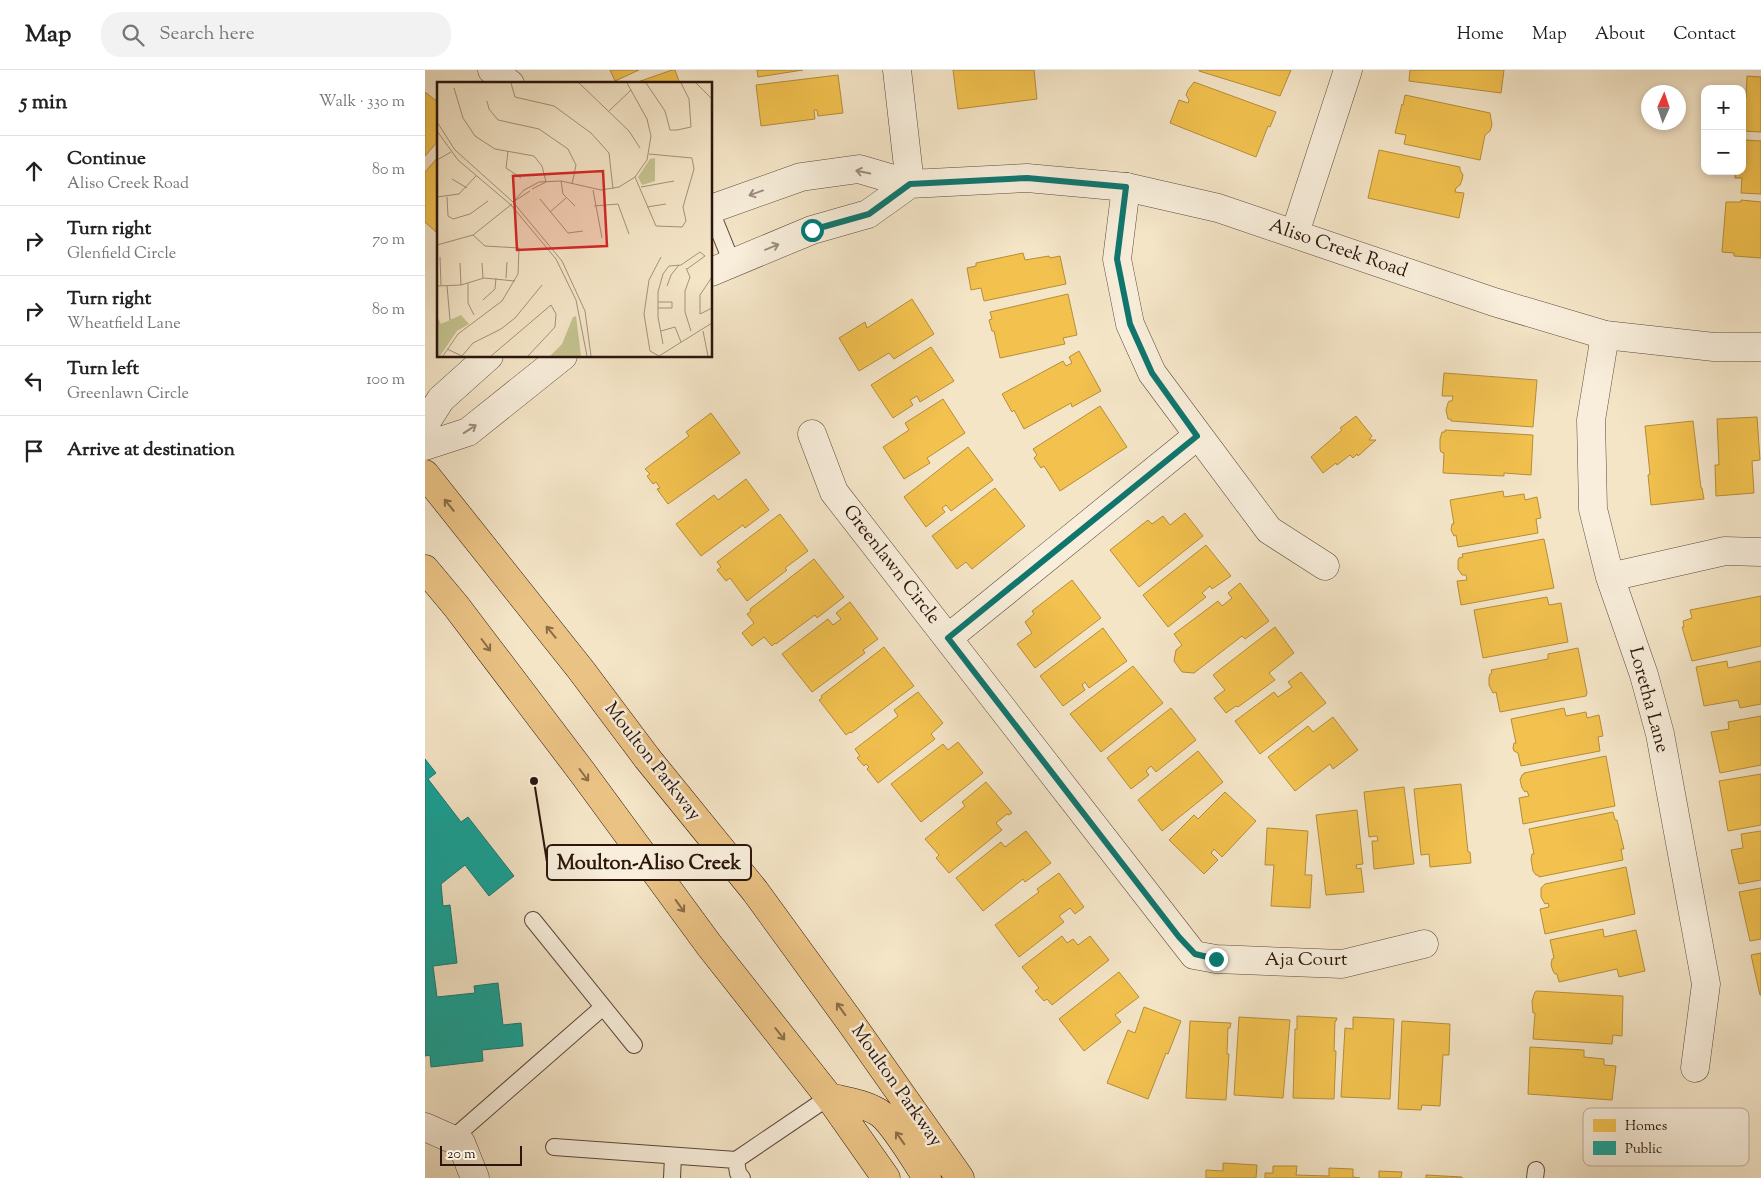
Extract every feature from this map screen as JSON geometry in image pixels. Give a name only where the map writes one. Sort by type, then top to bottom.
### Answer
[{"type":"main road","name":"Moulton Parkway","points":[[425,474],[581,670],[647,758],[755,891],[960,1178]]},
{"type":"main road","points":[[425,569],[486,646],[709,944],[829,1097],[886,1178]]},
{"type":"main road","points":[[829,1097],[859,1103],[879,1112],[890,1124],[927,1178]]},
{"type":"street","points":[[492,70],[507,82]]},
{"type":"street","points":[[722,268],[812,230],[869,214],[910,184],[897,70]]},
{"type":"street","points":[[1295,233],[1348,70]]},
{"type":"street","name":"Aliso Creek Road","points":[[713,209],[801,177],[859,169],[910,184],[1027,178],[1126,187],[1218,208],[1494,302],[1605,335],[1714,347],[1761,347]]},
{"type":"street","points":[[1126,187],[1117,259],[1130,324],[1152,373],[1197,436],[1269,530],[1325,566]]},
{"type":"street","name":"Loretha Lane","points":[[1605,335],[1591,420],[1593,509],[1610,577],[1644,675],[1660,734],[1706,984],[1695,1068]]},
{"type":"street","points":[[425,424],[441,399],[487,358]]},
{"type":"street","points":[[425,446],[468,432],[560,358]]},
{"type":"street","name":"Greenlawn Circle","points":[[812,434],[834,492],[1179,937],[1195,954],[1216,959]]},
{"type":"street","points":[[948,638],[1197,436]]},
{"type":"street","points":[[1610,577],[1725,551],[1761,552]]},
{"type":"street","name":"Aja Court","points":[[1216,959],[1342,964],[1424,944]]},
{"type":"street","points":[[425,1127],[461,1143],[475,1178]]},
{"type":"lane","points":[[713,221],[722,268]]},
{"type":"lane","points":[[533,920],[634,1046]]},
{"type":"lane","points":[[452,1139],[603,1007]]},
{"type":"lane","points":[[554,1148],[736,1160],[829,1097]]},
{"type":"lane","points":[[672,1178],[673,1156]]},
{"type":"lane","points":[[736,1160],[738,1173],[742,1178]]},
{"type":"building: Homes","points":[[610,70],[639,70],[615,81]]},
{"type":"building: Homes","points":[[675,70],[679,82],[638,82]]},
{"type":"building: Homes","points":[[757,70],[803,70],[758,77]]},
{"type":"building: Homes","points":[[953,70],[1034,70],[1037,99],[958,109]]},
{"type":"building: Homes","points":[[1199,70],[1291,70],[1280,96],[1199,71]]},
{"type":"building: Homes","points":[[1410,70],[1504,70],[1501,93],[1409,81]]},
{"type":"building: Homes","points":[[838,75],[843,113],[818,116],[817,110],[814,110],[815,119],[761,126],[756,85]]},
{"type":"building: Homes","points":[[1747,76],[1761,77],[1761,132],[1746,131]]},
{"type":"building: Homes","points":[[1194,82],[1276,112],[1270,127],[1268,126],[1256,157],[1170,123],[1179,100],[1188,103],[1189,100],[1186,95]]},
{"type":"building: Homes","points":[[425,92],[437,101],[437,142],[425,156]]},
{"type":"building: Homes","points":[[1405,95],[1490,113],[1492,125],[1490,131],[1485,135],[1480,160],[1404,144],[1406,135],[1395,133]]},
{"type":"building: Homes","points":[[1746,140],[1761,141],[1761,194],[1741,193],[1742,178],[1735,178],[1735,175],[1746,175]]},
{"type":"building: Homes","points":[[1379,150],[1460,167],[1463,175],[1462,180],[1455,192],[1464,193],[1459,218],[1368,198]]},
{"type":"building: Homes","points":[[437,158],[436,232],[425,222],[425,172]]},
{"type":"building: Homes","points":[[1741,200],[1761,202],[1761,258],[1734,256],[1734,253],[1722,252],[1726,202],[1741,202]]},
{"type":"building: Homes","points":[[1023,253],[1025,260],[1060,256],[1066,284],[984,301],[981,288],[971,290],[967,268],[976,266],[976,263]]},
{"type":"building: Homes","points":[[1068,294],[1077,335],[1063,338],[1065,344],[1000,358],[994,331],[992,331],[989,320],[992,319],[990,312]]},
{"type":"building: Homes","points":[[912,299],[934,334],[894,359],[889,353],[859,371],[839,338],[865,322],[867,328]]},
{"type":"building: Homes","points":[[931,347],[954,381],[920,402],[917,396],[910,400],[913,405],[893,418],[871,385]]},
{"type":"building: Homes","points":[[1079,351],[1101,391],[1072,407],[1071,403],[1024,429],[1014,410],[1012,412],[1002,394],[1063,361],[1066,366],[1072,363],[1069,357]]},
{"type":"building: Homes","points":[[1444,373],[1537,380],[1533,427],[1451,421],[1451,419],[1448,419],[1446,410],[1453,396],[1442,396]]},
{"type":"building: Homes","points":[[943,399],[965,433],[927,458],[930,463],[904,479],[883,447],[909,430],[905,423]]},
{"type":"building: Homes","points":[[1100,406],[1127,447],[1060,491],[1044,466],[1041,468],[1034,458],[1037,455],[1033,449]]},
{"type":"building: Homes","points":[[711,413],[740,453],[668,504],[657,489],[660,488],[656,482],[653,484],[647,476],[650,474],[645,469],[689,436],[686,432]]},
{"type":"building: Homes","points":[[1356,416],[1372,436],[1369,440],[1376,440],[1358,456],[1357,454],[1353,458],[1350,455],[1323,473],[1311,457],[1342,430],[1340,428]]},
{"type":"building: Homes","points":[[1757,417],[1760,460],[1752,461],[1754,493],[1716,496],[1715,465],[1719,465],[1717,419]]},
{"type":"building: Homes","points":[[1693,421],[1704,499],[1651,505],[1645,426]]},
{"type":"building: Homes","points":[[1445,430],[1533,435],[1531,475],[1504,473],[1504,476],[1443,473],[1444,453],[1440,449],[1440,439],[1442,432],[1445,432]]},
{"type":"building: Homes","points":[[968,447],[993,480],[951,511],[946,505],[942,508],[945,512],[926,527],[904,497]]},
{"type":"building: Homes","points":[[746,479],[769,510],[745,528],[743,525],[701,556],[676,524],[714,495],[718,500]]},
{"type":"building: Homes","points":[[995,488],[1025,526],[972,569],[966,562],[957,569],[932,536]]},
{"type":"building: Homes","points":[[1503,491],[1504,497],[1524,494],[1525,500],[1537,497],[1541,518],[1536,519],[1538,533],[1458,547],[1456,535],[1454,536],[1451,530],[1452,524],[1454,524],[1450,500]]},
{"type":"building: Homes","points":[[1185,513],[1203,536],[1139,587],[1110,550],[1148,520],[1152,524],[1163,516],[1170,525]]},
{"type":"building: Homes","points":[[780,514],[808,551],[747,601],[730,578],[726,581],[717,570],[721,567],[717,562]]},
{"type":"building: Homes","points":[[1544,539],[1554,588],[1461,605],[1457,581],[1467,580],[1466,575],[1462,575],[1458,569],[1458,561],[1459,558],[1463,557],[1462,554]]},
{"type":"building: Homes","points":[[1206,545],[1231,576],[1212,589],[1210,586],[1202,593],[1206,597],[1168,627],[1143,595]]},
{"type":"building: Homes","points":[[814,559],[844,597],[817,618],[815,615],[776,644],[772,646],[764,637],[752,646],[742,633],[754,623],[747,614],[751,611],[750,609]]},
{"type":"building: Homes","points":[[1072,580],[1101,618],[1035,668],[1017,644],[1032,633],[1025,622],[1034,614],[1032,611]]},
{"type":"building: Homes","points":[[1240,583],[1269,621],[1245,639],[1242,636],[1194,673],[1182,672],[1174,661],[1176,650],[1182,645],[1174,634],[1218,601],[1222,606],[1232,598],[1228,593]]},
{"type":"building: Homes","points":[[1761,596],[1761,646],[1692,661],[1682,627],[1684,627],[1683,621],[1692,618],[1690,610]]},
{"type":"building: Homes","points":[[1547,597],[1549,605],[1561,603],[1568,642],[1483,658],[1474,610]]},
{"type":"building: Homes","points":[[850,602],[878,639],[863,650],[865,653],[812,692],[782,654],[828,619],[833,625],[841,619],[836,613]]},
{"type":"building: Homes","points":[[1275,627],[1294,653],[1269,673],[1275,680],[1238,707],[1236,706],[1226,713],[1214,698],[1225,690],[1213,675]]},
{"type":"building: Homes","points":[[1103,628],[1127,661],[1089,688],[1085,682],[1082,685],[1085,690],[1063,706],[1040,676]]},
{"type":"building: Homes","points":[[884,647],[914,686],[846,735],[819,700],[822,698],[821,696]]},
{"type":"building: Homes","points":[[1578,648],[1586,696],[1500,712],[1496,692],[1493,693],[1489,685],[1491,670],[1548,659],[1548,654]]},
{"type":"building: Homes","points":[[1727,661],[1728,668],[1761,661],[1761,704],[1740,708],[1738,700],[1704,706],[1696,667]]},
{"type":"building: Homes","points":[[1133,666],[1163,703],[1101,752],[1070,714]]},
{"type":"building: Homes","points":[[1301,672],[1326,703],[1260,754],[1235,721],[1274,692],[1278,697],[1292,687],[1288,682]]},
{"type":"building: Homes","points":[[918,692],[943,723],[931,734],[935,739],[878,783],[867,769],[869,767],[866,764],[864,766],[857,758],[860,756],[855,749],[898,716],[894,710]]},
{"type":"building: Homes","points":[[1171,708],[1196,740],[1156,772],[1151,766],[1146,771],[1149,775],[1131,789],[1107,758]]},
{"type":"building: Homes","points":[[1564,708],[1566,716],[1586,712],[1587,718],[1599,715],[1603,736],[1598,737],[1600,751],[1521,766],[1518,753],[1513,748],[1514,743],[1516,743],[1511,719]]},
{"type":"building: Homes","points":[[1761,716],[1761,765],[1720,773],[1711,732],[1729,729],[1728,722]]},
{"type":"building: Homes","points":[[1333,717],[1358,750],[1333,769],[1330,764],[1295,791],[1268,757],[1308,726],[1313,732]]},
{"type":"building: Homes","points":[[958,742],[983,773],[921,822],[891,784],[943,744],[948,750]]},
{"type":"building: Homes","points":[[1198,751],[1223,782],[1162,831],[1138,800]]},
{"type":"building: Homes","points":[[1606,756],[1615,806],[1523,824],[1519,798],[1529,796],[1527,791],[1525,792],[1522,788],[1520,780],[1524,773]]},
{"type":"building: Homes","points":[[1761,774],[1761,825],[1728,831],[1719,781]]},
{"type":"building: Homes","points":[[986,782],[1012,813],[1007,814],[996,823],[1002,830],[949,873],[936,858],[939,855],[925,839],[965,806],[962,802]]},
{"type":"building: Homes","points":[[1461,784],[1468,852],[1470,852],[1471,863],[1430,867],[1429,854],[1421,855],[1414,789]]},
{"type":"building: Homes","points":[[1404,787],[1414,864],[1374,869],[1372,841],[1378,841],[1377,836],[1369,837],[1364,792]]},
{"type":"building: Homes","points":[[1225,792],[1256,821],[1222,857],[1214,849],[1211,853],[1218,860],[1204,874],[1169,840],[1194,815],[1198,819]]},
{"type":"building: Homes","points":[[1357,810],[1363,864],[1356,865],[1357,869],[1361,868],[1364,892],[1326,895],[1316,815]]},
{"type":"building: Homes","points":[[1613,812],[1615,820],[1617,820],[1624,849],[1621,849],[1623,860],[1539,877],[1536,875],[1533,871],[1531,859],[1532,854],[1534,854],[1529,829]]},
{"type":"building: Homes","points":[[1267,828],[1308,831],[1305,875],[1312,875],[1310,908],[1271,906],[1274,865],[1265,865]]},
{"type":"building: Homes","points":[[1026,831],[1051,863],[1025,882],[1023,879],[983,911],[956,878],[1001,842],[1005,847]]},
{"type":"building: Homes","points":[[1761,831],[1761,880],[1739,884],[1731,850],[1743,848],[1741,834]]},
{"type":"building: Homes","points":[[1626,867],[1635,914],[1545,934],[1540,909],[1549,907],[1548,903],[1545,904],[1541,897],[1541,888],[1545,884]]},
{"type":"building: Homes","points":[[1059,873],[1084,907],[1075,914],[1070,908],[1059,916],[1064,922],[1019,957],[995,925],[1039,892],[1037,889]]},
{"type":"building: Homes","points":[[1761,888],[1761,939],[1750,941],[1739,892]]},
{"type":"building: Homes","points":[[1603,929],[1604,937],[1636,930],[1645,971],[1619,977],[1617,969],[1559,982],[1557,974],[1553,971],[1551,965],[1554,958],[1550,940]]},
{"type":"building: Homes","points":[[1062,936],[1067,943],[1073,939],[1078,945],[1090,936],[1109,960],[1052,1005],[1047,999],[1044,1001],[1035,991],[1039,988],[1022,967]]},
{"type":"building: Homes","points":[[1761,953],[1761,995],[1760,995],[1751,955]]},
{"type":"building: Homes","points":[[1119,972],[1139,997],[1115,1015],[1121,1022],[1084,1051],[1059,1019]]},
{"type":"building: Homes","points":[[1537,991],[1623,996],[1622,1036],[1613,1035],[1612,1044],[1533,1039],[1535,1013],[1533,1013],[1532,1001]]},
{"type":"building: Homes","points":[[1144,1007],[1181,1021],[1148,1099],[1107,1083],[1128,1030],[1135,1033]]},
{"type":"building: Homes","points":[[1297,1016],[1337,1018],[1335,1021],[1334,1099],[1293,1098]]},
{"type":"building: Homes","points":[[1239,1017],[1290,1020],[1283,1098],[1234,1095]]},
{"type":"building: Homes","points":[[1353,1017],[1394,1019],[1390,1099],[1341,1097],[1345,1028],[1353,1029]]},
{"type":"building: Homes","points":[[1190,1021],[1231,1023],[1230,1028],[1228,1028],[1227,1054],[1229,1054],[1226,1100],[1186,1098]]},
{"type":"building: Homes","points":[[1402,1021],[1450,1024],[1449,1055],[1443,1055],[1440,1106],[1422,1105],[1421,1110],[1398,1109]]},
{"type":"building: Homes","points":[[1530,1047],[1584,1050],[1584,1057],[1604,1059],[1604,1065],[1616,1066],[1612,1100],[1528,1094]]},
{"type":"building: Homes","points":[[1223,1163],[1257,1165],[1256,1178],[1206,1178],[1206,1170],[1223,1171]]},
{"type":"building: Homes","points":[[1273,1166],[1297,1166],[1296,1175],[1329,1176],[1329,1168],[1353,1169],[1353,1177],[1360,1178],[1265,1178],[1265,1173],[1273,1173]]},
{"type":"building: Homes","points":[[1379,1171],[1402,1172],[1401,1178],[1379,1178]]},
{"type":"building: Homes","points":[[1426,1175],[1462,1177],[1462,1178],[1426,1178]]},
{"type":"building: Public","points":[[425,759],[436,773],[428,779],[461,822],[468,817],[514,876],[489,896],[465,865],[441,884],[443,906],[450,905],[457,963],[433,966],[437,997],[475,993],[474,986],[498,983],[503,1025],[521,1023],[523,1046],[482,1050],[483,1061],[431,1067],[430,1055],[425,1056]]},
{"type":"place","name":"Moulton-Aliso Creek","points":[[534,781]]},
{"type":"route","points":[[812,230],[869,214],[910,184],[1027,178],[1126,187],[1117,259],[1130,324],[1152,373],[1197,436],[948,638],[1179,937],[1195,954],[1216,959]]}]
